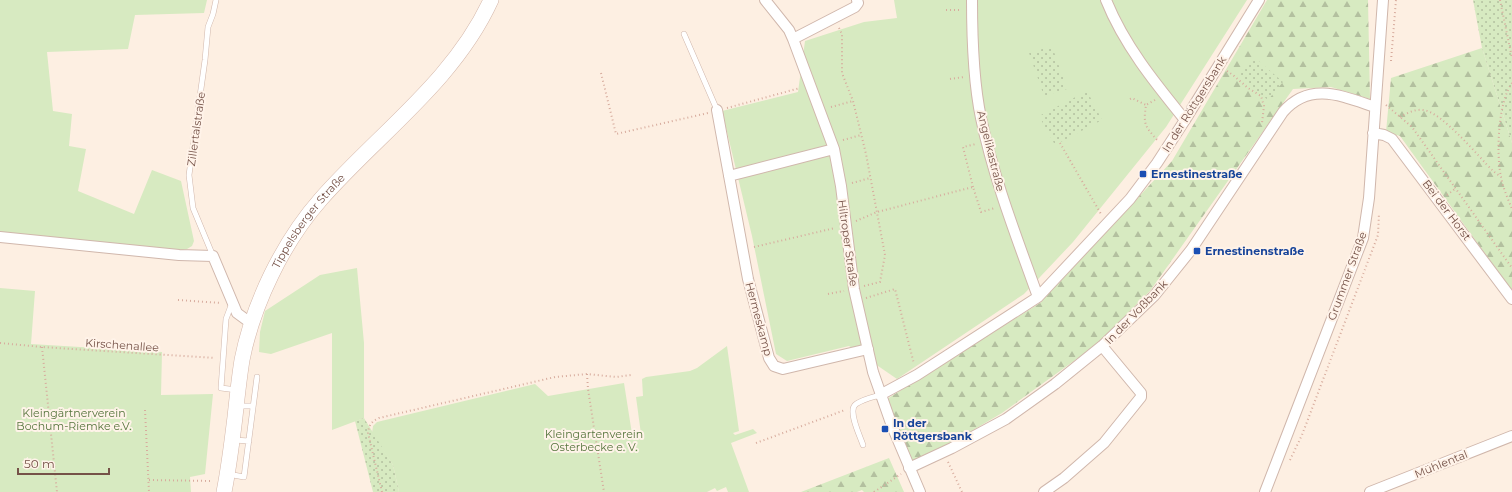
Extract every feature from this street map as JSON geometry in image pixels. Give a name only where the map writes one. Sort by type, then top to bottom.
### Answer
[{"type":"street","name":"Tippelsberger Straße","points":[[226,482],[233,440],[242,360],[252,324],[278,262],[320,199],[405,115],[440,77],[469,39],[490,0]]},
{"type":"street","name":"Hiltroper Straße","points":[[765,0],[793,39],[833,146],[841,186],[854,289],[868,349],[880,395],[920,492]]},
{"type":"street","points":[[793,39],[854,7],[858,3],[857,0]]},
{"type":"street","points":[[1106,0],[1120,30],[1136,56],[1185,120]]},
{"type":"street","name":"In der Röttgersbank","points":[[880,395],[916,375],[1038,297],[1130,199],[1167,148],[1259,0]]},
{"type":"street","name":"Grummer Straße","points":[[1265,492],[1363,238],[1369,198],[1383,0]]},
{"type":"street","name":"Angelikastraße","points":[[972,5],[975,76],[986,142],[1005,206],[1038,297]]},
{"type":"street","name":"In der Voßbank","points":[[909,468],[944,452],[1006,419],[1055,384],[1102,346],[1154,296],[1191,250],[1283,112],[1290,105],[1310,94],[1325,93],[1338,95],[1375,107]]},
{"type":"street","name":"Hermeskamp","points":[[717,110],[748,279],[767,352],[774,366],[783,369],[868,349]]},
{"type":"street","name":"Bei der Horst","points":[[1373,133],[1384,135],[1392,139],[1512,299]]},
{"type":"street","points":[[730,176],[833,146]]},
{"type":"street","points":[[0,237],[179,255],[213,256]]},
{"type":"street","name":"Zillertalstraße","points":[[213,256],[237,313],[252,324]]},
{"type":"street","points":[[1044,492],[1064,478],[1104,443],[1141,397],[1141,393],[1102,346]]},
{"type":"street","name":"Mühlental","points":[[1370,492],[1512,436]]},
{"type":"lane","name":"Zillertalstraße","points":[[213,256],[194,208],[189,175],[205,60],[208,27],[214,14],[216,0]]},
{"type":"lane","name":"Hermeskamp","points":[[684,34],[717,110]]},
{"type":"lane","points":[[232,302],[226,319],[221,388],[239,390]]},
{"type":"lane","points":[[226,482],[244,477],[257,377]]},
{"type":"lane","points":[[863,446],[852,413],[853,407],[857,403],[880,395]]},
{"type":"lane","points":[[237,406],[253,406]]},
{"type":"lane","points":[[233,440],[249,441]]},
{"type":"path","points":[[1500,0],[1512,58]]},
{"type":"path","points":[[946,10],[972,5]]},
{"type":"path","points":[[828,294],[880,282],[885,255],[861,135],[852,101],[842,73],[842,34],[835,18]]},
{"type":"path","points":[[1218,66],[1234,75],[1248,88],[1261,96],[1264,106],[1262,121],[1264,127],[1271,132]]},
{"type":"path","points":[[601,73],[616,134],[717,110],[810,85]]},
{"type":"path","points":[[1512,84],[1506,92],[1498,140],[1501,177],[1512,209]]},
{"type":"path","points":[[1164,94],[1146,105],[1143,120],[1149,130],[1167,148]]},
{"type":"path","points":[[1130,99],[1132,98],[1146,105]]},
{"type":"path","points":[[820,110],[852,101]]},
{"type":"path","points":[[1375,107],[1387,105],[1412,127],[1512,268]]},
{"type":"path","points":[[1400,117],[1411,111],[1423,110],[1433,113],[1447,124],[1493,171],[1501,177]]},
{"type":"path","points":[[833,146],[861,135]]},
{"type":"path","points":[[986,142],[963,147],[973,187],[981,212],[1005,206]]},
{"type":"path","points":[[1060,143],[1107,224]]},
{"type":"path","points":[[841,186],[870,178]]},
{"type":"path","points":[[743,250],[846,225],[877,212],[973,187]]},
{"type":"path","points":[[856,300],[895,289],[916,375]]},
{"type":"path","points":[[178,300],[232,302]]},
{"type":"path","name":"Kirschenallee","points":[[0,343],[223,358]]},
{"type":"path","points":[[42,347],[57,492]]},
{"type":"path","points":[[382,492],[368,433],[369,425],[379,418],[555,377],[586,374],[616,377],[631,375]]},
{"type":"path","points":[[586,374],[604,492]]},
{"type":"path","points":[[756,443],[853,407]]},
{"type":"path","points":[[145,410],[149,492]]},
{"type":"path","points":[[944,452],[962,492]]},
{"type":"path","points":[[874,492],[909,468]]},
{"type":"path","points":[[149,480],[226,482]]},
{"type":"green space","points":[[0,0],[207,0],[204,13],[135,15],[128,49],[47,52],[53,111],[72,114],[69,146],[86,149],[78,191],[134,214],[152,170],[181,181],[194,241],[192,246],[179,251],[0,234]]},
{"type":"green space","points":[[894,0],[1247,0],[1166,127],[1073,242],[1024,294],[897,379],[849,346],[787,361],[776,354],[752,236],[722,111],[798,92],[805,41],[864,22],[897,18]]},
{"type":"green space","points":[[1267,0],[1368,0],[1370,99],[1331,87],[1293,89],[1150,291],[1096,345],[1002,413],[914,465],[887,399],[1040,303],[1172,161]]},
{"type":"green space","points":[[1473,0],[1512,0],[1512,143],[1482,48]]},
{"type":"green space","points":[[1052,46],[1067,89],[1044,96],[1029,53]]},
{"type":"green space","points":[[1482,48],[1512,143],[1512,291],[1400,136],[1386,132],[1391,78]]},
{"type":"green space","points":[[1254,57],[1283,82],[1268,100],[1238,76]]},
{"type":"green space","points":[[1087,91],[1102,120],[1055,145],[1039,116]]},
{"type":"green space","points":[[357,268],[364,343],[364,418],[332,430],[332,333],[271,354],[259,352],[260,332],[265,311],[320,275]]},
{"type":"green space","name":"Kleingärtnerverein Bochum-Riemke e.V.","points":[[0,288],[35,291],[31,344],[162,352],[161,395],[213,394],[205,474],[190,477],[191,492],[0,492]]},
{"type":"green space","name":"Kleingartenverein Osterbecke e. V.","points":[[727,346],[739,431],[733,433],[735,435],[753,429],[757,433],[731,443],[749,492],[728,492],[726,487],[717,491],[715,488],[707,492],[399,492],[393,465],[372,433],[373,426],[377,422],[535,384],[548,396],[624,383],[632,434],[641,434],[636,397],[643,396],[642,379],[646,377],[690,371],[697,368]]},
{"type":"green space","points":[[364,418],[393,465],[399,492],[373,492],[355,421]]},
{"type":"green space","points":[[889,458],[904,492],[864,492],[862,490],[857,492],[801,492]]},
{"type":"place","name":"Ernestinestraße","points":[[1143,174]]},
{"type":"place","name":"Ernestinenstraße","points":[[1197,251]]},
{"type":"place","name":"In der Röttgersbank","points":[[885,429]]}]
